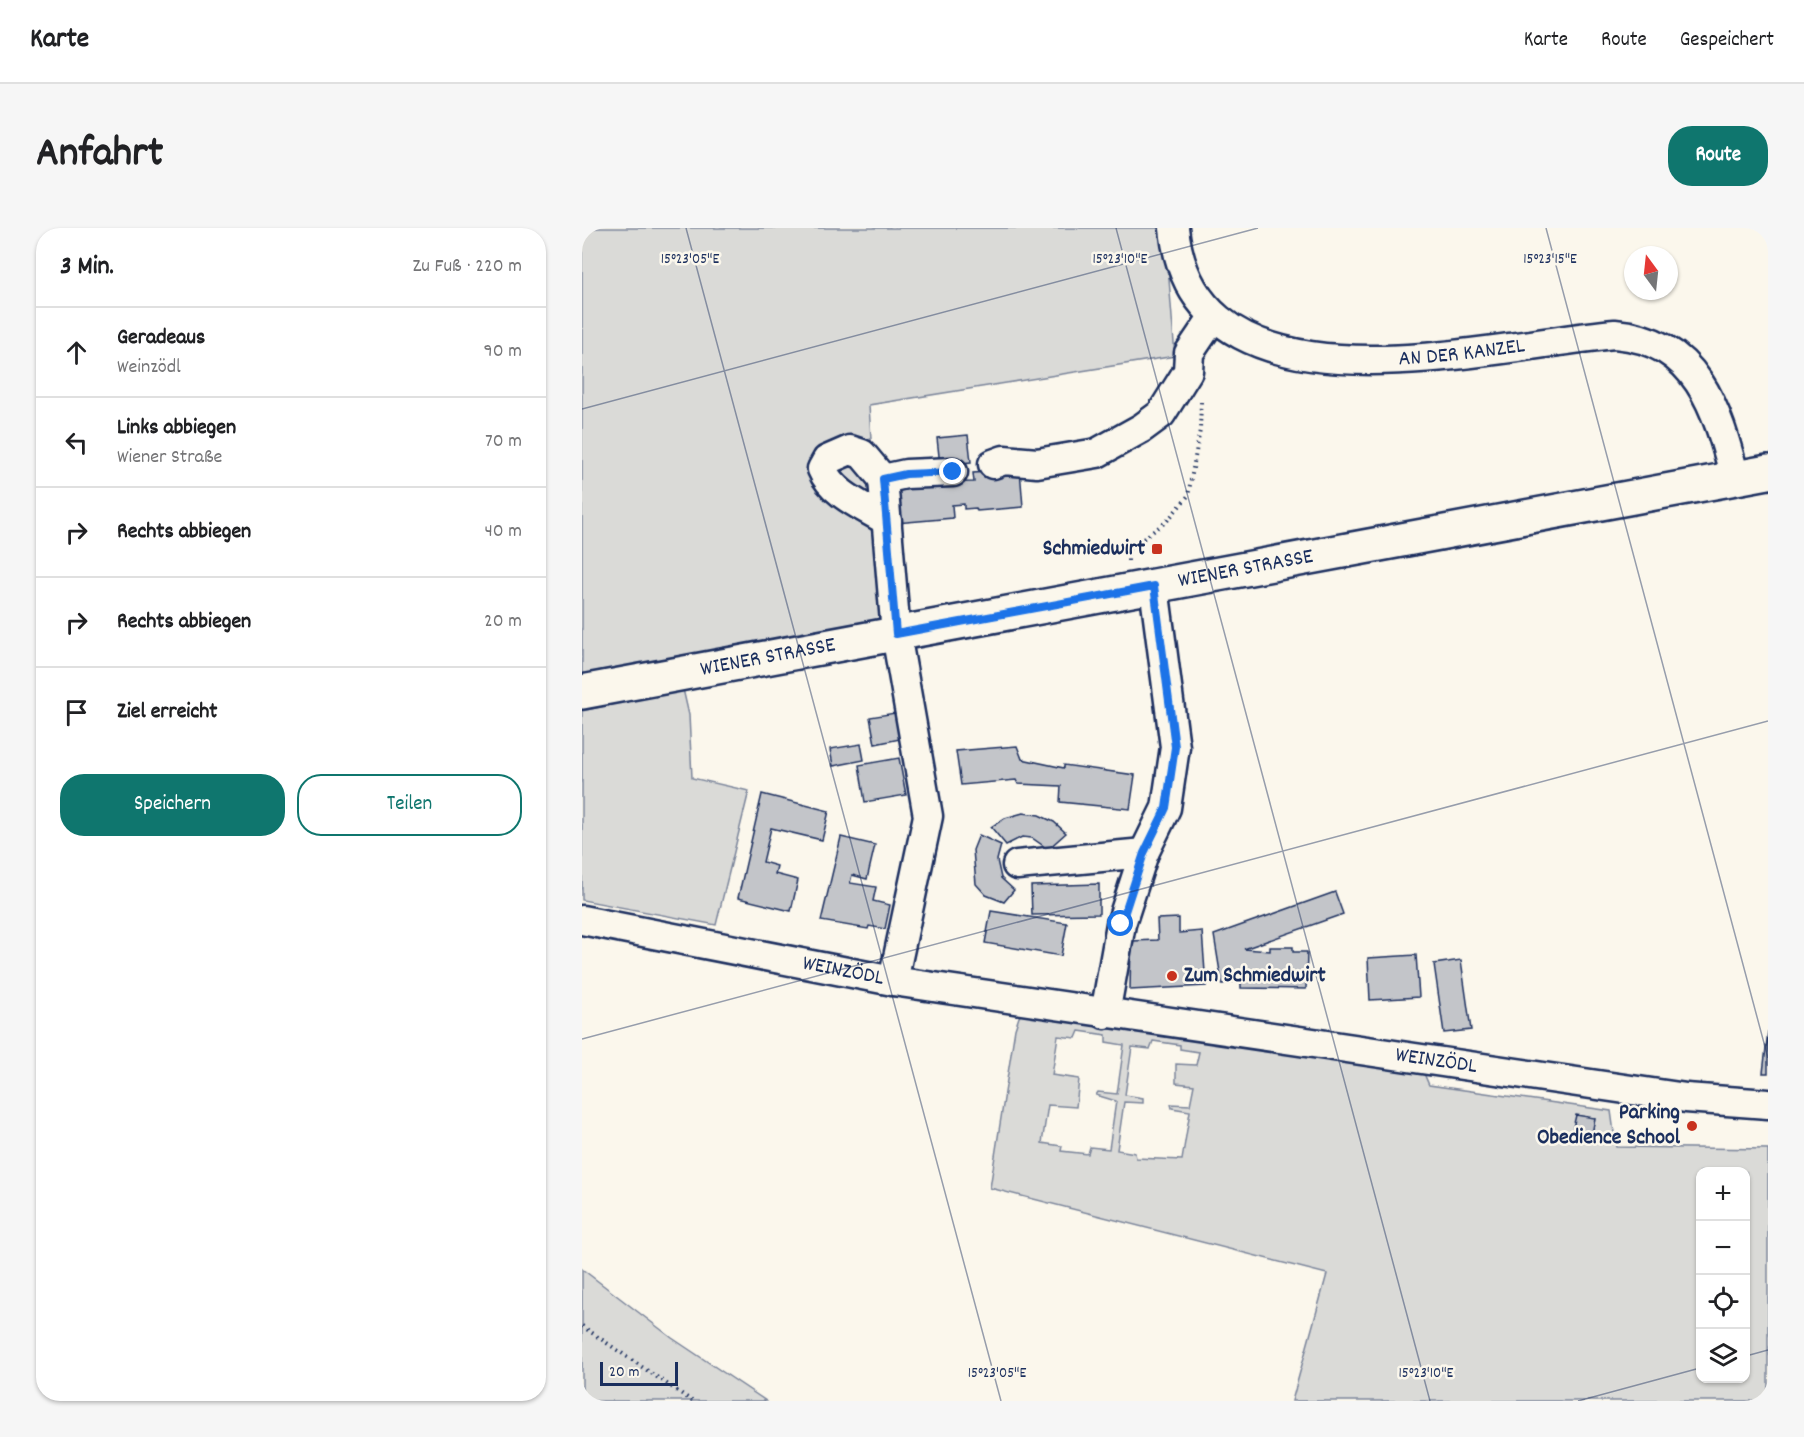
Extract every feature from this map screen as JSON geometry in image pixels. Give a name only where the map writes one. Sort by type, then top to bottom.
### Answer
[{"type":"main road","name":"WIENER STRASSE","points":[[582,692],[1768,472]]},
{"type":"street","name":"AN DER KANZEL","points":[[1174,228],[1184,271],[1197,296],[1231,331],[1250,340],[1318,356],[1360,360],[1442,357],[1615,334],[1638,336],[1658,344],[1679,357],[1694,373],[1708,395],[1735,478]]},
{"type":"street","points":[[993,464],[1004,460],[1037,463],[1097,453],[1142,428],[1161,414],[1188,371],[1189,353],[1214,316]]},
{"type":"street","points":[[887,521],[843,493],[826,479],[822,469],[827,460],[838,453],[850,450],[862,454],[880,476],[887,521],[896,634],[928,816],[893,981]]},
{"type":"street","points":[[843,493],[880,476],[953,472]]},
{"type":"street","points":[[1105,1014],[1121,924],[1144,853],[1166,808],[1175,747],[1154,586]]},
{"type":"street","points":[[1017,865],[1144,853]]},
{"type":"street","name":"WEINZÖDL","points":[[582,920],[893,981],[1105,1014],[1686,1098],[1768,1104]]},
{"type":"path","points":[[1128,564],[1128,550],[1167,521],[1188,496]]},
{"type":"path","points":[[582,1326],[692,1401]]},
{"type":"shaded area","points":[[582,228],[1165,228],[1175,356],[869,405],[880,593],[876,593],[896,634],[582,692]]},
{"type":"shaded area","points":[[683,689],[689,715],[692,778],[749,791],[716,925],[582,900],[582,711]]},
{"type":"shaded area","points":[[1030,1002],[1418,1060],[1429,1085],[1611,1111],[1616,1147],[1768,1149],[1768,1401],[1292,1401],[1327,1274],[990,1188],[1015,1029],[1019,1017]],"holes":[[[1079,1031],[1106,1035],[1106,1042],[1124,1045],[1117,1094],[1098,1092],[1096,1095],[1116,1101],[1109,1149],[1090,1147],[1088,1154],[1061,1151],[1062,1146],[1042,1143],[1048,1105],[1076,1107],[1079,1079],[1052,1075],[1058,1036],[1076,1038]],[[1153,1041],[1180,1045],[1180,1049],[1199,1052],[1196,1065],[1176,1064],[1176,1083],[1194,1085],[1190,1105],[1171,1104],[1172,1108],[1190,1111],[1182,1160],[1136,1158],[1135,1153],[1117,1150],[1124,1102],[1143,1103],[1143,1098],[1125,1095],[1132,1047],[1150,1049]]]},
{"type":"shaded area","points":[[582,1269],[672,1338],[766,1401],[582,1401]]},
{"type":"building","points":[[968,435],[971,462],[940,465],[937,438]]},
{"type":"building","points":[[1020,470],[1023,507],[977,511],[976,508],[964,509],[964,504],[952,505],[953,518],[896,523],[893,483],[974,482],[973,473]]},
{"type":"building","points":[[895,713],[900,739],[875,744],[870,717]]},
{"type":"building","points":[[861,744],[864,760],[833,766],[830,749]]},
{"type":"building","points":[[1017,746],[1022,759],[1064,768],[1064,765],[1135,775],[1130,809],[1060,802],[1061,786],[1018,784],[1016,780],[961,785],[956,751]]},
{"type":"building","points":[[899,758],[906,795],[865,802],[859,765]]},
{"type":"building","points":[[762,794],[829,811],[822,840],[771,828],[763,862],[777,866],[775,874],[798,880],[791,911],[738,898]]},
{"type":"building","points":[[1023,813],[1039,815],[1054,822],[1066,833],[1048,849],[1032,838],[1022,837],[1006,845],[991,827],[1005,818]]},
{"type":"building","points":[[979,835],[1001,845],[997,860],[1001,878],[1014,890],[1004,902],[986,895],[976,884],[973,850]]},
{"type":"building","points":[[841,837],[875,845],[867,879],[852,875],[850,883],[876,887],[873,901],[890,905],[885,929],[869,926],[868,929],[821,921]]},
{"type":"building","points":[[1099,884],[1099,914],[1032,915],[1031,886]]},
{"type":"building","points":[[1335,892],[1343,914],[1244,949],[1270,951],[1270,947],[1293,947],[1293,952],[1307,952],[1306,989],[1241,988],[1241,980],[1222,984],[1214,935]]},
{"type":"building","points":[[991,911],[1067,923],[1061,956],[985,943]]},
{"type":"building","points":[[1179,918],[1179,933],[1202,931],[1206,986],[1130,990],[1131,941],[1158,940],[1157,919]]},
{"type":"building","points":[[1416,955],[1419,997],[1370,1000],[1368,958]]},
{"type":"building","points":[[1461,960],[1471,1030],[1444,1033],[1434,964]]},
{"type":"building","points":[[1768,1031],[1768,1073],[1763,1073]]},
{"type":"building","points":[[1576,1115],[1595,1118],[1591,1140],[1571,1136]]},
{"type":"place","name":"Schmiedwirt","points":[[1157,549]]},
{"type":"place","name":"Zum Schmiedwirt","points":[[1172,976]]},
{"type":"place","name":"Parking Obedience School","points":[[1692,1126]]},
{"type":"route","points":[[953,472],[906,474],[883,479],[896,607],[896,634],[1154,586],[1175,747],[1166,808],[1144,853],[1121,924]]}]
